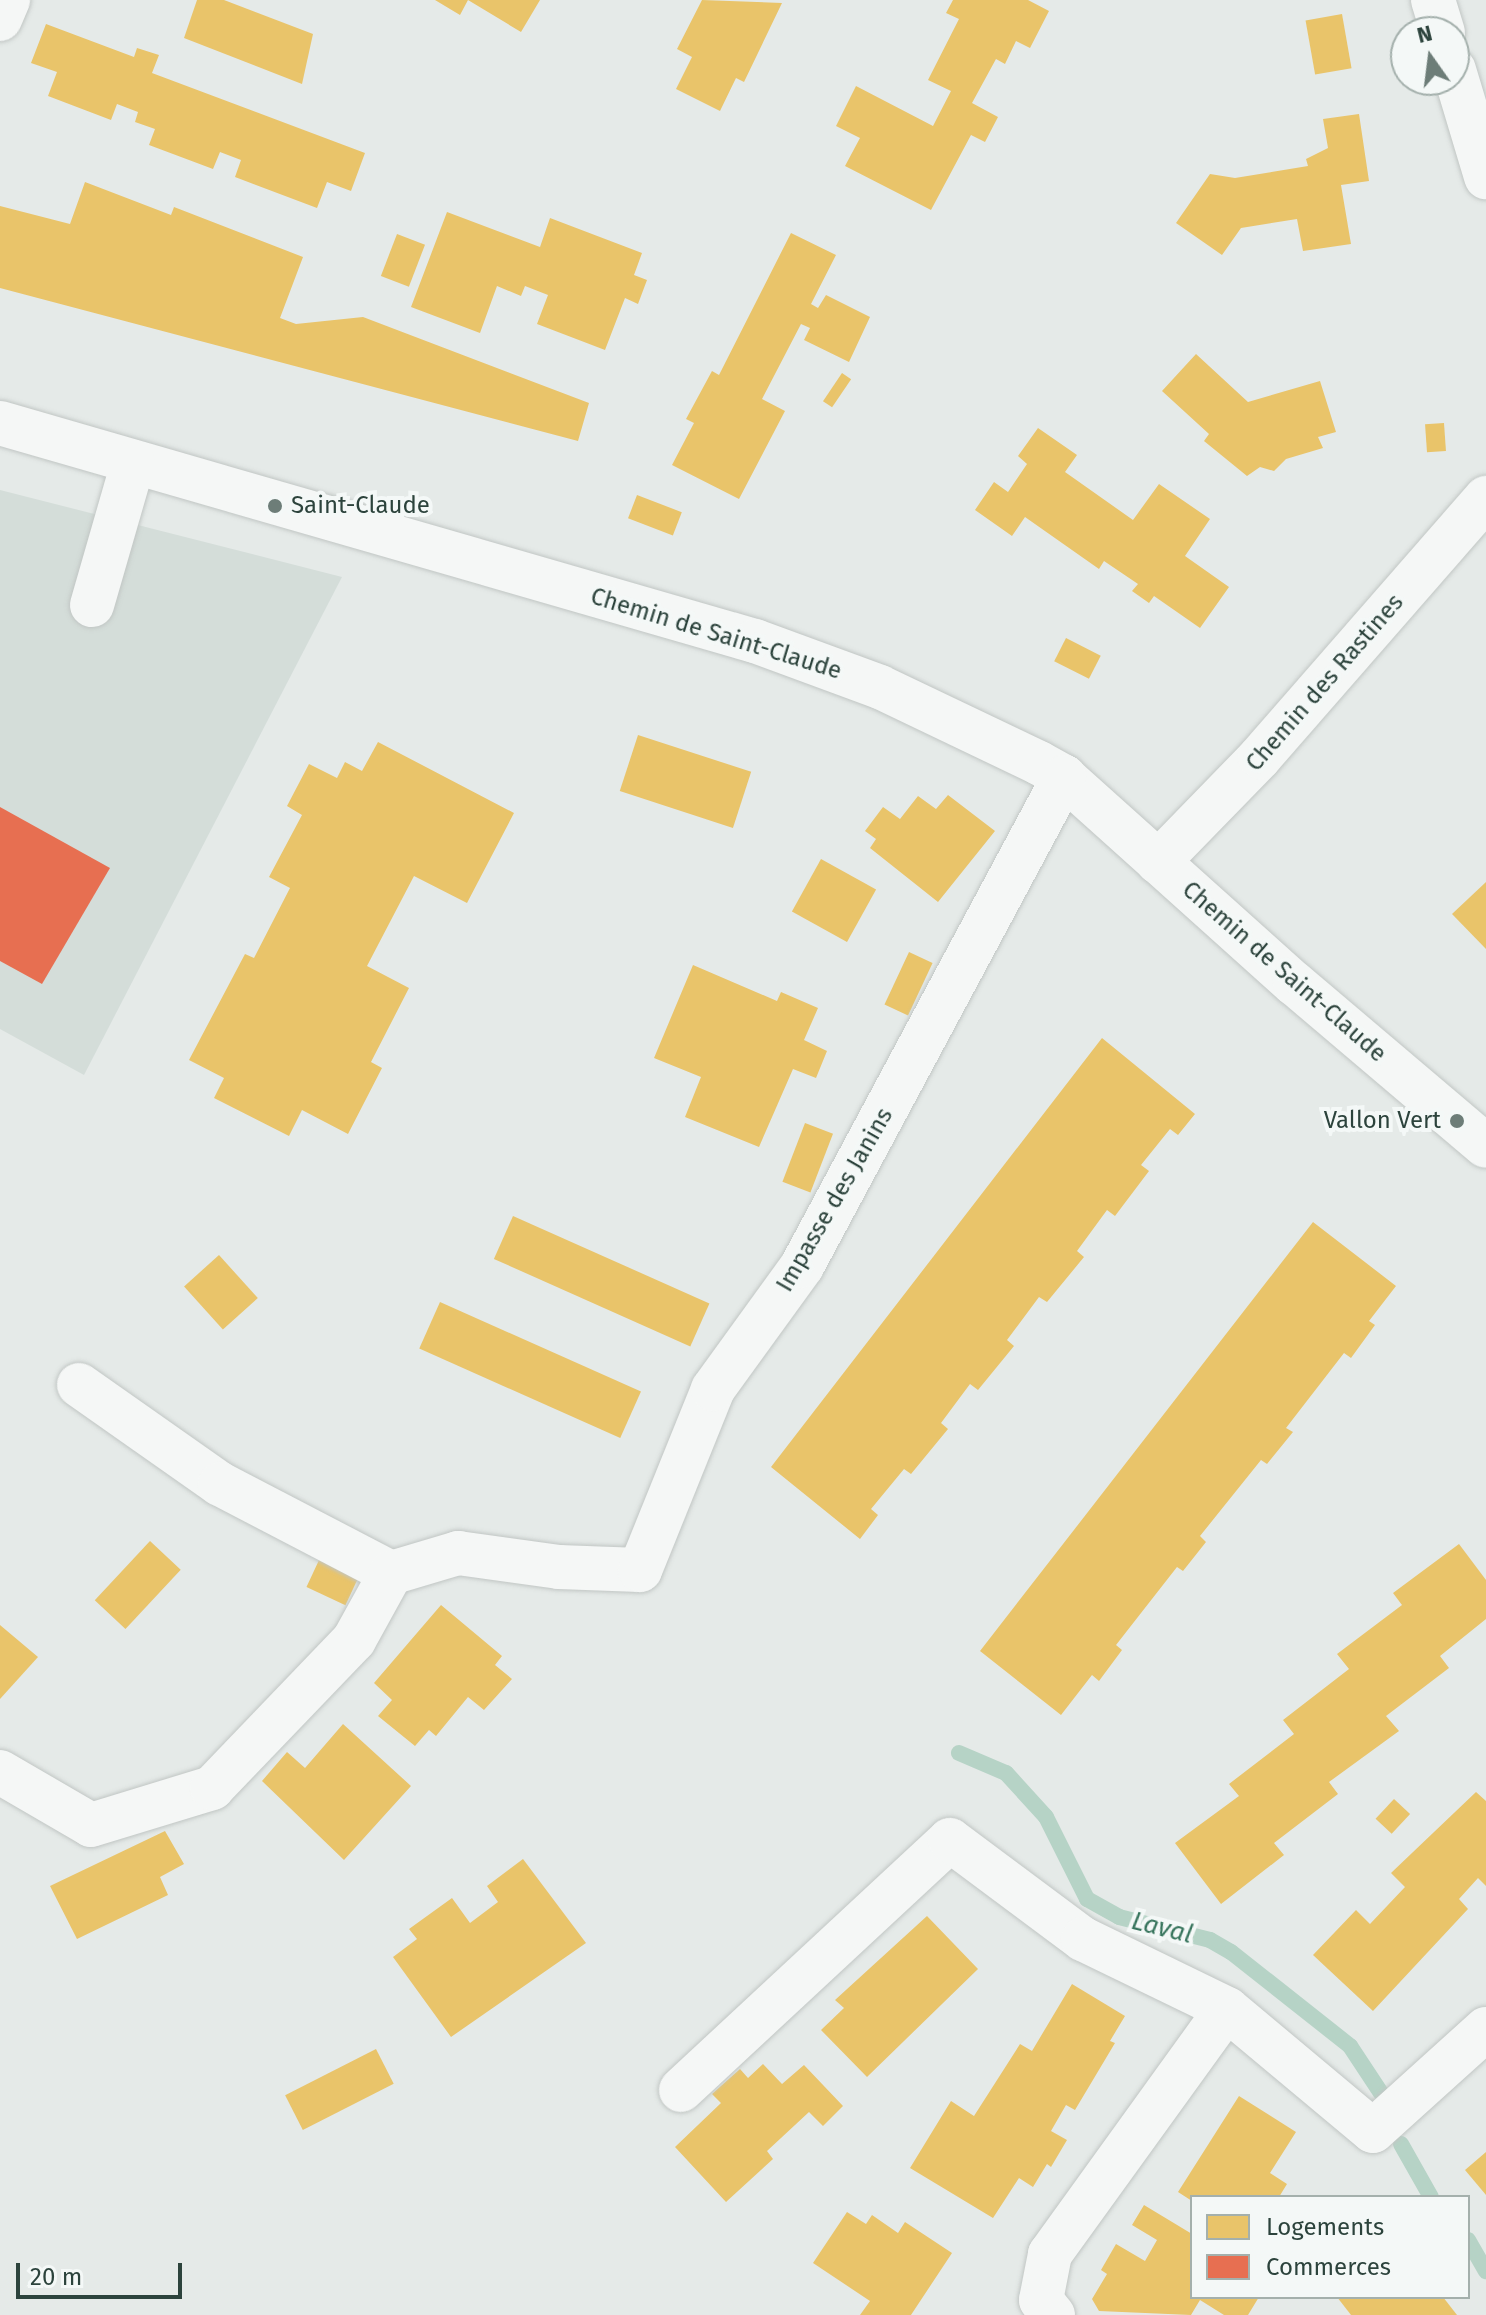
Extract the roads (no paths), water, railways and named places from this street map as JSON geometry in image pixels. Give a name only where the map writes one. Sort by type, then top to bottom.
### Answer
[{"type":"street","points":[[0,19],[8,0]]},
{"type":"street","points":[[1462,96],[1486,177]]},
{"type":"street","name":"Chemin de Saint-Claude","points":[[0,423],[755,641],[880,687],[1064,777],[1486,1146]]},
{"type":"street","points":[[92,605],[133,463]]},
{"type":"street","name":"Chemin des Rastines","points":[[1158,862],[1260,757],[1486,498]]},
{"type":"street","name":"Impasse des Janins","points":[[391,1573],[458,1553],[559,1567],[640,1570],[713,1389],[802,1266],[1064,777]]},
{"type":"street","points":[[0,1772],[91,1825],[212,1788],[354,1640],[391,1573],[220,1484],[79,1385]]},
{"type":"street","points":[[681,2090],[950,1840],[1083,1939],[1227,2009],[1373,2131],[1486,2029]]},
{"type":"street","points":[[1053,2315],[1041,2300],[1050,2254],[1227,2009]]},
{"type":"waterway","name":"Laval","points":[[959,1753],[1006,1773],[1046,1817],[1087,1899],[1119,1917],[1210,1940],[1231,1952],[1350,2046],[1381,2093]]},
{"type":"waterway","name":"Laval","points":[[1401,2144],[1430,2195]]},
{"type":"waterway","name":"Laval","points":[[1470,2243],[1486,2271]]},
{"type":"place","name":"Saint-Claude","points":[[275,506]]},
{"type":"place","name":"Vallon Vert","points":[[1457,1121]]}]
